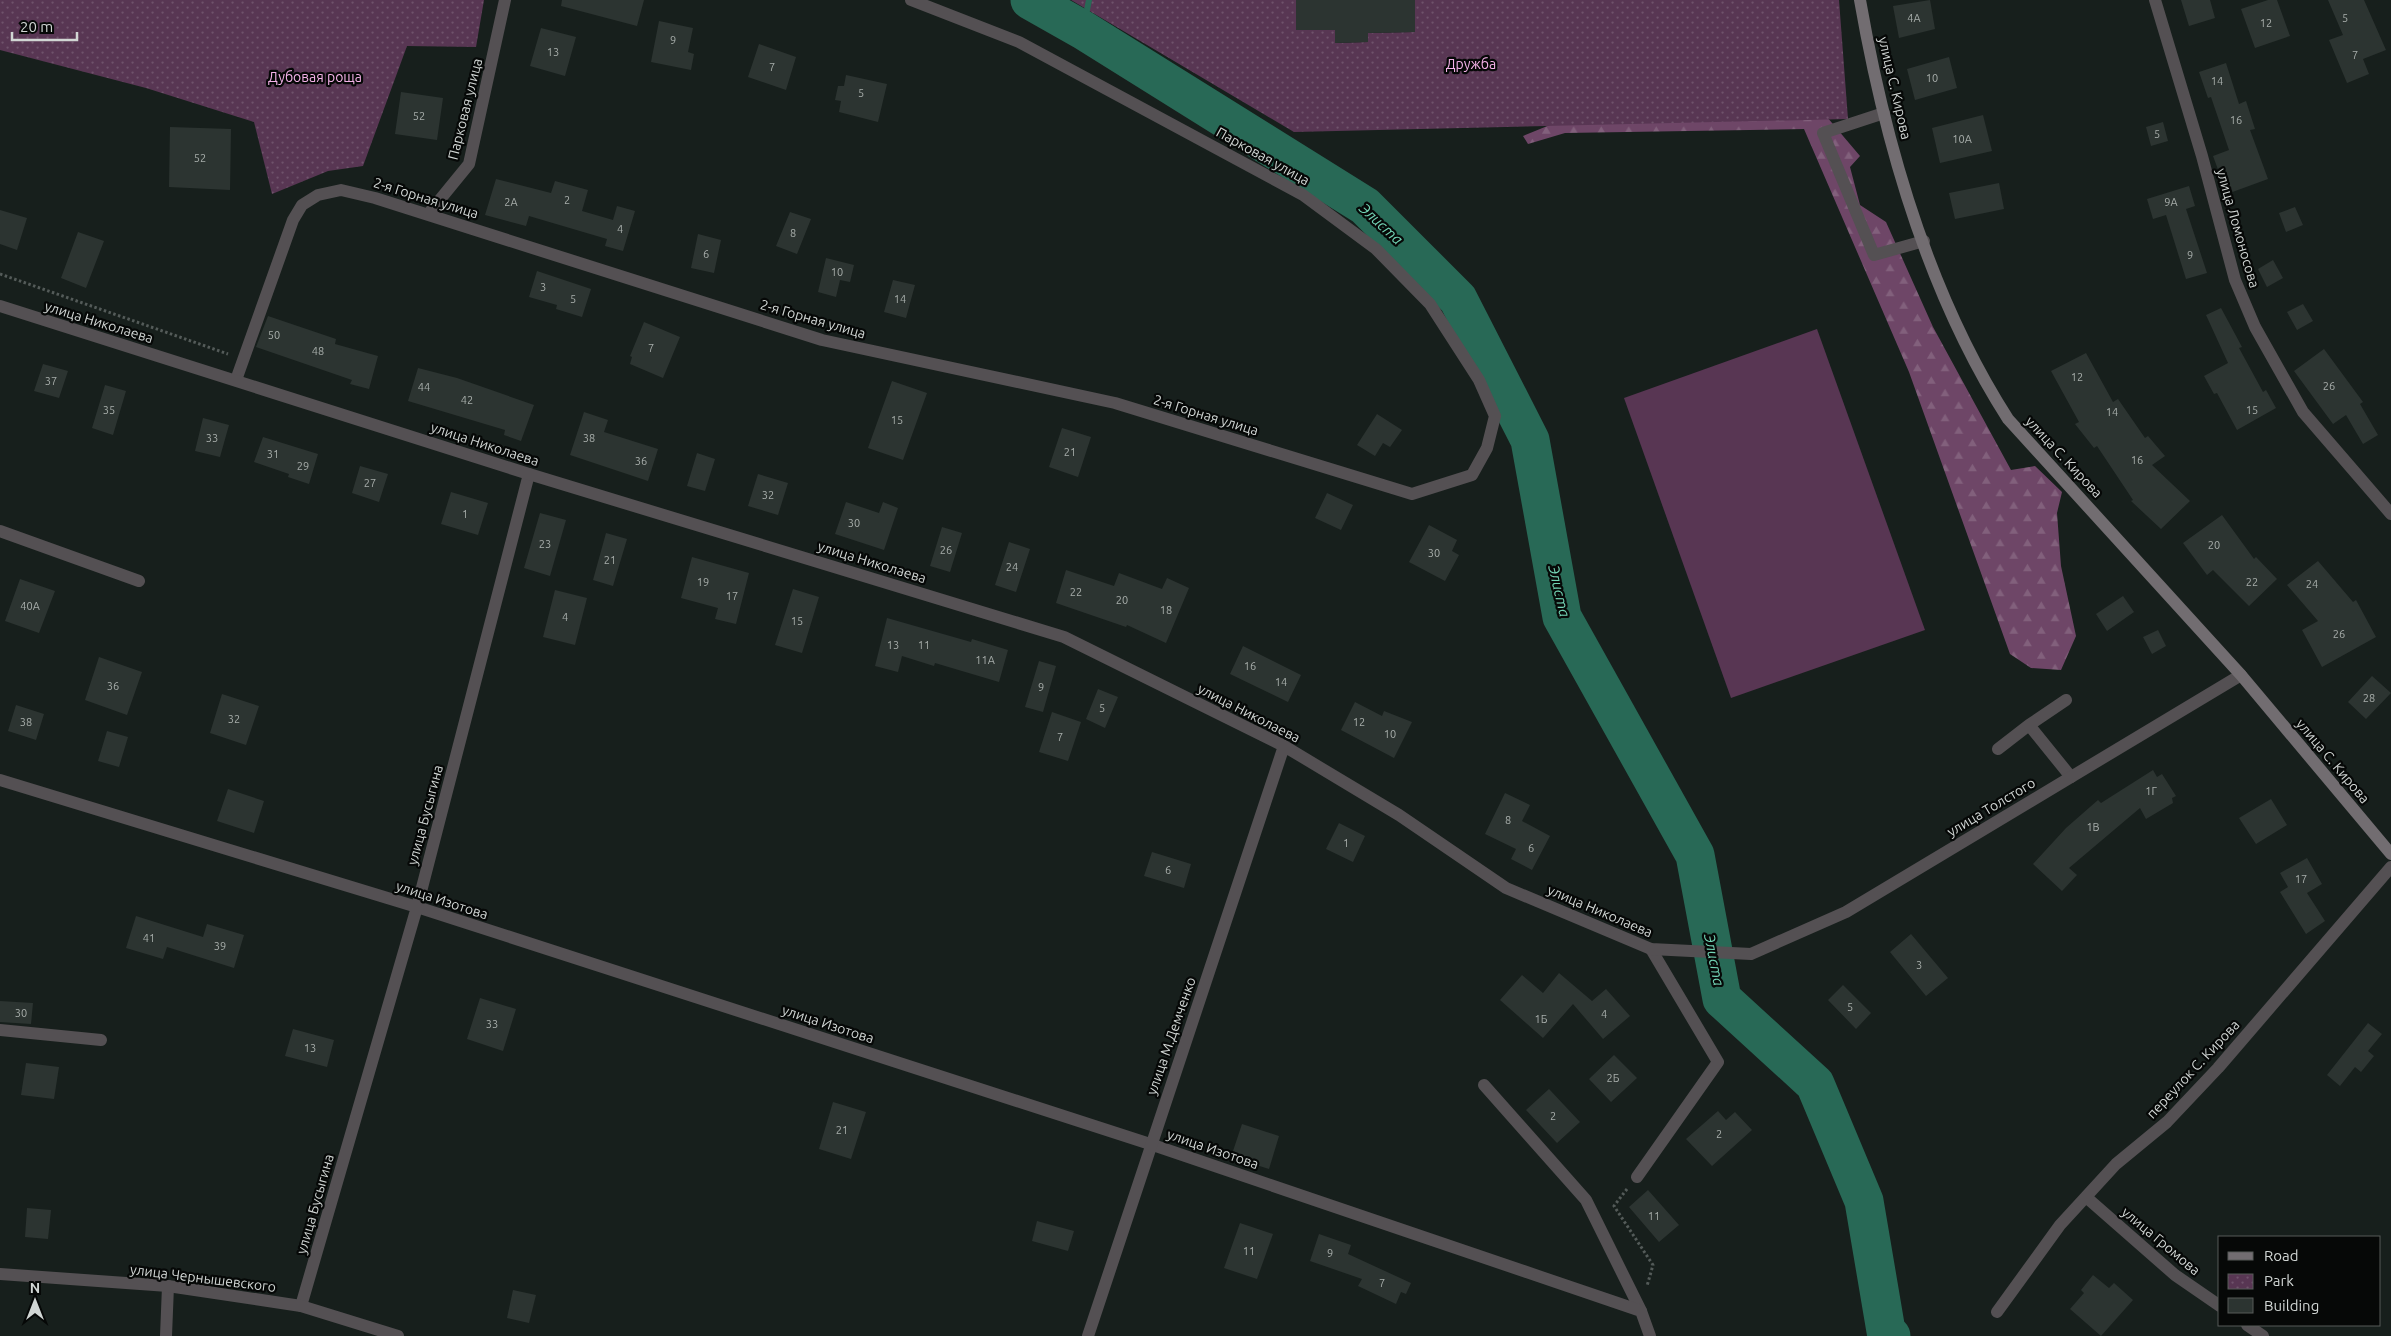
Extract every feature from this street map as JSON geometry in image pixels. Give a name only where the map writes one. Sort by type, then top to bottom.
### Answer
[{"type":"main road","name":"улица С. Кирова","points":[[1860,0],[1884,113],[1903,180],[1941,292],[1981,376],[2008,418],[2241,675],[2391,854]]},
{"type":"street","name":"Парковая улица","points":[[429,213],[470,164],[505,0]]},
{"type":"street","name":"Парковая улица","points":[[911,0],[1019,42],[1303,195],[1376,249],[1430,304],[1479,380],[1495,416],[1487,448]]},
{"type":"street","name":"улица Ломоносова","points":[[2155,0],[2202,156],[2236,280],[2255,327],[2303,412],[2391,514]]},
{"type":"street","points":[[1884,113],[1823,133],[1874,255],[1924,241]]},
{"type":"street","name":"2-я Горная улица","points":[[236,380],[293,220],[302,205],[318,195],[342,190],[429,213],[822,340],[1115,404],[1412,494],[1472,475],[1487,448]]},
{"type":"street","name":"улица Николаева","points":[[0,306],[529,474],[1064,637],[1284,746],[1399,815],[1506,888],[1651,949],[1688,953],[1751,954]]},
{"type":"street","name":"улица Бусыгина","points":[[301,1306],[416,907],[529,474]]},
{"type":"street","points":[[0,531],[139,581]]},
{"type":"street","name":"улица Толстого","points":[[1751,954],[1846,912],[2241,675]]},
{"type":"street","points":[[1998,749],[2066,700]]},
{"type":"street","points":[[2029,725],[2071,777]]},
{"type":"street","name":"улица М.Демченко","points":[[1088,1336],[1150,1144],[1284,746]]},
{"type":"street","name":"улица Изотова","points":[[0,780],[416,907],[1150,1144],[1641,1311]]},
{"type":"street","name":"переулок С. Кирова","points":[[1997,1312],[2060,1225],[2116,1164],[2167,1122],[2218,1068],[2391,868]]},
{"type":"street","points":[[1637,1177],[1718,1062],[1651,949]]},
{"type":"street","points":[[0,1030],[101,1040]]},
{"type":"street","points":[[1484,1085],[1586,1200],[1641,1311],[1650,1336]]},
{"type":"street","name":"улица Громова","points":[[2086,1197],[2175,1275],[2218,1305]]},
{"type":"street","name":"улица Чернышевского","points":[[0,1274],[168,1286],[301,1306],[398,1336]]},
{"type":"street","points":[[166,1336],[168,1286]]},
{"type":"street","points":[[2249,1326],[2264,1336]]},
{"type":"path","points":[[0,274],[244,360]]},
{"type":"path","points":[[1637,1177],[1614,1206],[1653,1265],[1641,1311]]},
{"type":"green space","name":"Дубовая роща","points":[[0,0],[484,0],[476,47],[407,46],[363,166],[328,171],[272,194],[254,122],[146,88],[0,50]]},
{"type":"green space","name":"Дружба","points":[[1071,0],[1296,0],[1335,30],[1336,43],[1368,42],[1368,33],[1415,32],[1415,0],[1839,0],[1848,119],[1294,132]]},
{"type":"green space","points":[[1821,110],[1860,156],[1850,167],[1860,205],[1886,222],[1933,327],[2011,470],[2035,466],[2062,492],[2057,513],[2061,566],[2076,636],[2061,670],[2031,668],[2010,654],[1909,372],[1804,129],[1565,133],[1528,144],[1523,136],[1572,116]]},
{"type":"green space","points":[[1817,329],[1925,630],[1731,698],[1624,398]]},
{"type":"building","points":[[562,0],[644,0],[637,26],[561,6]]},
{"type":"building","points":[[1296,0],[1415,0],[1415,32],[1368,33],[1368,42],[1335,43],[1335,30],[1296,30]]},
{"type":"building","points":[[1930,0],[1935,29],[1899,38],[1893,6]]},
{"type":"building","points":[[2181,0],[2210,0],[2215,18],[2189,26]]},
{"type":"building","points":[[2268,0],[2277,0],[2290,36],[2255,48],[2241,9]]},
{"type":"building","points":[[2328,0],[2364,0],[2386,50],[2363,59],[2369,74],[2347,83],[2329,40],[2343,35]]},
{"type":"building","points":[[659,21],[693,28],[688,52],[694,54],[691,70],[651,62]]},
{"type":"building","points":[[541,28],[576,37],[565,76],[530,66]]},
{"type":"building","points":[[759,44],[796,57],[786,90],[748,77]]},
{"type":"building","points":[[1949,57],[1957,88],[1915,100],[1907,69]]},
{"type":"building","points":[[2226,63],[2239,104],[2246,101],[2255,129],[2250,130],[2268,179],[2227,194],[2213,156],[2229,150],[2211,97],[2208,98],[2199,72]]},
{"type":"building","points":[[846,75],[887,84],[878,122],[839,112],[841,101],[835,100],[838,86],[844,86]]},
{"type":"building","points":[[401,92],[443,98],[437,140],[395,134]]},
{"type":"building","points":[[1983,115],[1992,151],[1940,163],[1932,128]]},
{"type":"building","points":[[2163,122],[2168,141],[2151,146],[2146,127]]},
{"type":"building","points":[[170,127],[231,129],[230,190],[169,187]]},
{"type":"building","points":[[496,179],[551,193],[555,181],[588,190],[582,211],[613,220],[617,206],[635,211],[623,251],[605,246],[607,239],[529,216],[526,226],[485,215]]},
{"type":"building","points":[[1999,183],[2004,209],[1955,219],[1949,193]]},
{"type":"building","points":[[2189,186],[2195,206],[2186,209],[2207,273],[2186,279],[2166,215],[2153,219],[2147,199]]},
{"type":"building","points":[[2295,207],[2303,225],[2286,232],[2279,213]]},
{"type":"building","points":[[0,210],[27,218],[17,250],[0,244]]},
{"type":"building","points":[[790,212],[811,219],[797,254],[776,246]]},
{"type":"building","points":[[78,232],[104,241],[86,288],[61,278]]},
{"type":"building","points":[[698,234],[721,240],[714,273],[691,268]]},
{"type":"building","points":[[826,258],[854,265],[850,282],[840,280],[836,297],[818,292]]},
{"type":"building","points":[[2273,260],[2283,278],[2267,287],[2258,269]]},
{"type":"building","points":[[537,271],[591,289],[582,317],[556,309],[557,305],[529,297]]},
{"type":"building","points":[[893,280],[915,285],[906,318],[884,312]]},
{"type":"building","points":[[2303,304],[2313,321],[2297,330],[2287,312]]},
{"type":"building","points":[[2221,308],[2242,347],[2239,348],[2263,392],[2266,390],[2276,408],[2237,430],[2217,393],[2214,394],[2204,376],[2228,363],[2206,315]]},
{"type":"building","points":[[268,316],[336,339],[335,344],[378,356],[369,389],[350,384],[352,380],[256,347]]},
{"type":"building","points":[[644,322],[680,337],[663,378],[630,364],[632,357],[630,356]]},
{"type":"building","points":[[2324,349],[2363,402],[2360,404],[2378,435],[2363,444],[2346,415],[2333,424],[2294,371]]},
{"type":"building","points":[[2086,353],[2113,402],[2118,399],[2145,438],[2148,436],[2165,456],[2152,465],[2190,501],[2161,529],[2131,501],[2133,500],[2097,446],[2094,448],[2075,424],[2079,422],[2051,371]]},
{"type":"building","points":[[43,364],[68,371],[59,398],[34,391]]},
{"type":"building","points":[[418,368],[457,378],[534,405],[521,441],[504,435],[505,430],[408,401]]},
{"type":"building","points":[[892,381],[927,393],[903,460],[868,448]]},
{"type":"building","points":[[105,385],[126,391],[113,435],[92,428]]},
{"type":"building","points":[[584,412],[608,420],[604,432],[658,449],[648,481],[570,455]]},
{"type":"building","points":[[1377,414],[1402,430],[1390,447],[1383,443],[1375,456],[1357,445]]},
{"type":"building","points":[[203,418],[229,425],[220,457],[195,451]]},
{"type":"building","points":[[1062,428],[1091,437],[1078,477],[1049,467]]},
{"type":"building","points":[[263,437],[318,454],[309,484],[288,477],[289,474],[254,462]]},
{"type":"building","points":[[697,453],[715,459],[705,491],[687,486]]},
{"type":"building","points":[[360,466],[388,474],[379,502],[352,493]]},
{"type":"building","points":[[758,474],[788,483],[778,515],[748,506]]},
{"type":"building","points":[[451,492],[488,503],[478,535],[441,524]]},
{"type":"building","points":[[1327,493],[1353,505],[1341,530],[1315,518]]},
{"type":"building","points":[[846,502],[879,513],[883,502],[898,508],[884,550],[835,534]]},
{"type":"building","points":[[540,513],[566,520],[550,576],[524,568]]},
{"type":"building","points":[[2222,515],[2254,559],[2256,557],[2277,579],[2249,606],[2213,570],[2207,575],[2183,543]]},
{"type":"building","points":[[1429,525],[1457,540],[1452,551],[1459,555],[1445,581],[1409,562]]},
{"type":"building","points":[[942,527],[962,533],[950,572],[930,566]]},
{"type":"building","points":[[606,533],[627,539],[613,586],[593,580]]},
{"type":"building","points":[[1009,542],[1030,549],[1016,592],[995,585]]},
{"type":"building","points":[[692,557],[749,573],[736,624],[715,619],[718,608],[681,598]]},
{"type":"building","points":[[2318,561],[2353,602],[2356,600],[2376,637],[2322,667],[2302,630],[2318,621],[2287,585]]},
{"type":"building","points":[[1066,570],[1114,586],[1119,573],[1162,589],[1167,578],[1189,588],[1166,643],[1127,625],[1126,627],[1056,603]]},
{"type":"building","points":[[20,579],[55,591],[39,633],[5,621]]},
{"type":"building","points":[[793,589],[819,597],[802,653],[775,645]]},
{"type":"building","points":[[555,590],[587,598],[575,645],[543,637]]},
{"type":"building","points":[[2123,596],[2134,612],[2107,631],[2096,614]]},
{"type":"building","points":[[887,618],[971,642],[972,639],[1008,650],[999,682],[935,663],[934,666],[902,656],[898,672],[875,666]]},
{"type":"building","points":[[2158,630],[2166,646],[2152,654],[2143,637]]},
{"type":"building","points":[[1243,646],[1301,675],[1288,702],[1230,674]]},
{"type":"building","points":[[99,657],[142,672],[127,715],[85,700]]},
{"type":"building","points":[[1039,661],[1056,666],[1043,712],[1025,707]]},
{"type":"building","points":[[2372,676],[2391,693],[2366,719],[2348,702]]},
{"type":"building","points":[[1098,689],[1118,697],[1105,728],[1086,719]]},
{"type":"building","points":[[222,694],[259,706],[246,745],[210,733]]},
{"type":"building","points":[[1355,702],[1382,716],[1384,711],[1412,722],[1394,758],[1341,730]]},
{"type":"building","points":[[16,705],[44,714],[36,740],[8,731]]},
{"type":"building","points":[[1052,712],[1081,722],[1068,761],[1039,752]]},
{"type":"building","points":[[107,731],[128,737],[119,767],[98,761]]},
{"type":"building","points":[[2153,770],[2157,777],[2162,774],[2176,796],[2172,798],[2173,803],[2146,819],[2140,808],[2069,868],[2077,875],[2062,891],[2033,864],[2066,828],[2098,800],[2101,803]]},
{"type":"building","points":[[228,789],[264,801],[254,833],[217,821]]},
{"type":"building","points":[[1505,793],[1530,805],[1522,821],[1550,836],[1532,870],[1511,859],[1516,849],[1485,834]]},
{"type":"building","points":[[2271,799],[2287,825],[2256,844],[2239,818]]},
{"type":"building","points":[[1339,823],[1365,836],[1353,862],[1326,849]]},
{"type":"building","points":[[1152,852],[1191,864],[1184,888],[1144,876]]},
{"type":"building","points":[[2307,858],[2322,884],[2307,893],[2325,921],[2306,934],[2280,892],[2288,887],[2280,873]]},
{"type":"building","points":[[136,916],[203,937],[207,924],[244,935],[234,968],[167,947],[163,959],[126,948]]},
{"type":"building","points":[[1911,934],[1948,978],[1926,996],[1890,952]]},
{"type":"building","points":[[1559,973],[1592,1001],[1606,989],[1630,1016],[1603,1039],[1573,1004],[1543,1038],[1500,1000],[1522,975],[1543,993]]},
{"type":"building","points":[[1843,985],[1871,1013],[1856,1029],[1828,1000]]},
{"type":"building","points":[[480,998],[516,1009],[503,1051],[467,1039]]},
{"type":"building","points":[[0,1001],[33,1003],[31,1024],[0,1022]]},
{"type":"building","points":[[2368,1023],[2382,1034],[2368,1051],[2374,1056],[2361,1072],[2355,1067],[2340,1086],[2327,1075]]},
{"type":"building","points":[[293,1029],[334,1040],[327,1067],[285,1056]]},
{"type":"building","points":[[1614,1055],[1637,1078],[1611,1102],[1589,1079]]},
{"type":"building","points":[[26,1063],[59,1067],[54,1099],[21,1095]]},
{"type":"building","points":[[1549,1089],[1580,1122],[1557,1143],[1526,1110]]},
{"type":"building","points":[[833,1102],[866,1112],[851,1159],[819,1149]]},
{"type":"building","points":[[1718,1111],[1726,1120],[1735,1112],[1752,1130],[1712,1166],[1686,1139]]},
{"type":"building","points":[[1242,1124],[1279,1136],[1269,1169],[1231,1157]]},
{"type":"building","points":[[1648,1190],[1679,1225],[1659,1242],[1629,1207]]},
{"type":"building","points":[[27,1208],[51,1210],[48,1239],[25,1237]]},
{"type":"building","points":[[1037,1221],[1074,1231],[1068,1251],[1032,1241]]},
{"type":"building","points":[[1240,1223],[1273,1234],[1257,1279],[1224,1268]]},
{"type":"building","points":[[1319,1234],[1351,1245],[1348,1254],[1411,1283],[1406,1294],[1401,1292],[1396,1304],[1358,1286],[1362,1279],[1310,1261]]},
{"type":"building","points":[[2093,1275],[2109,1288],[2114,1283],[2133,1300],[2101,1336],[2070,1309],[2084,1293],[2081,1290]]},
{"type":"building","points":[[513,1290],[536,1295],[529,1323],[507,1318]]},
{"type":"waterway","name":"Элиста","points":[[1030,0],[1083,30],[1365,206],[1458,299],[1530,440],[1562,617],[1695,855],[1722,999],[1815,1084],[1864,1201],[1886,1331],[1891,1336]]},
{"type":"waterway","points":[[1083,30],[1089,0]]}]
